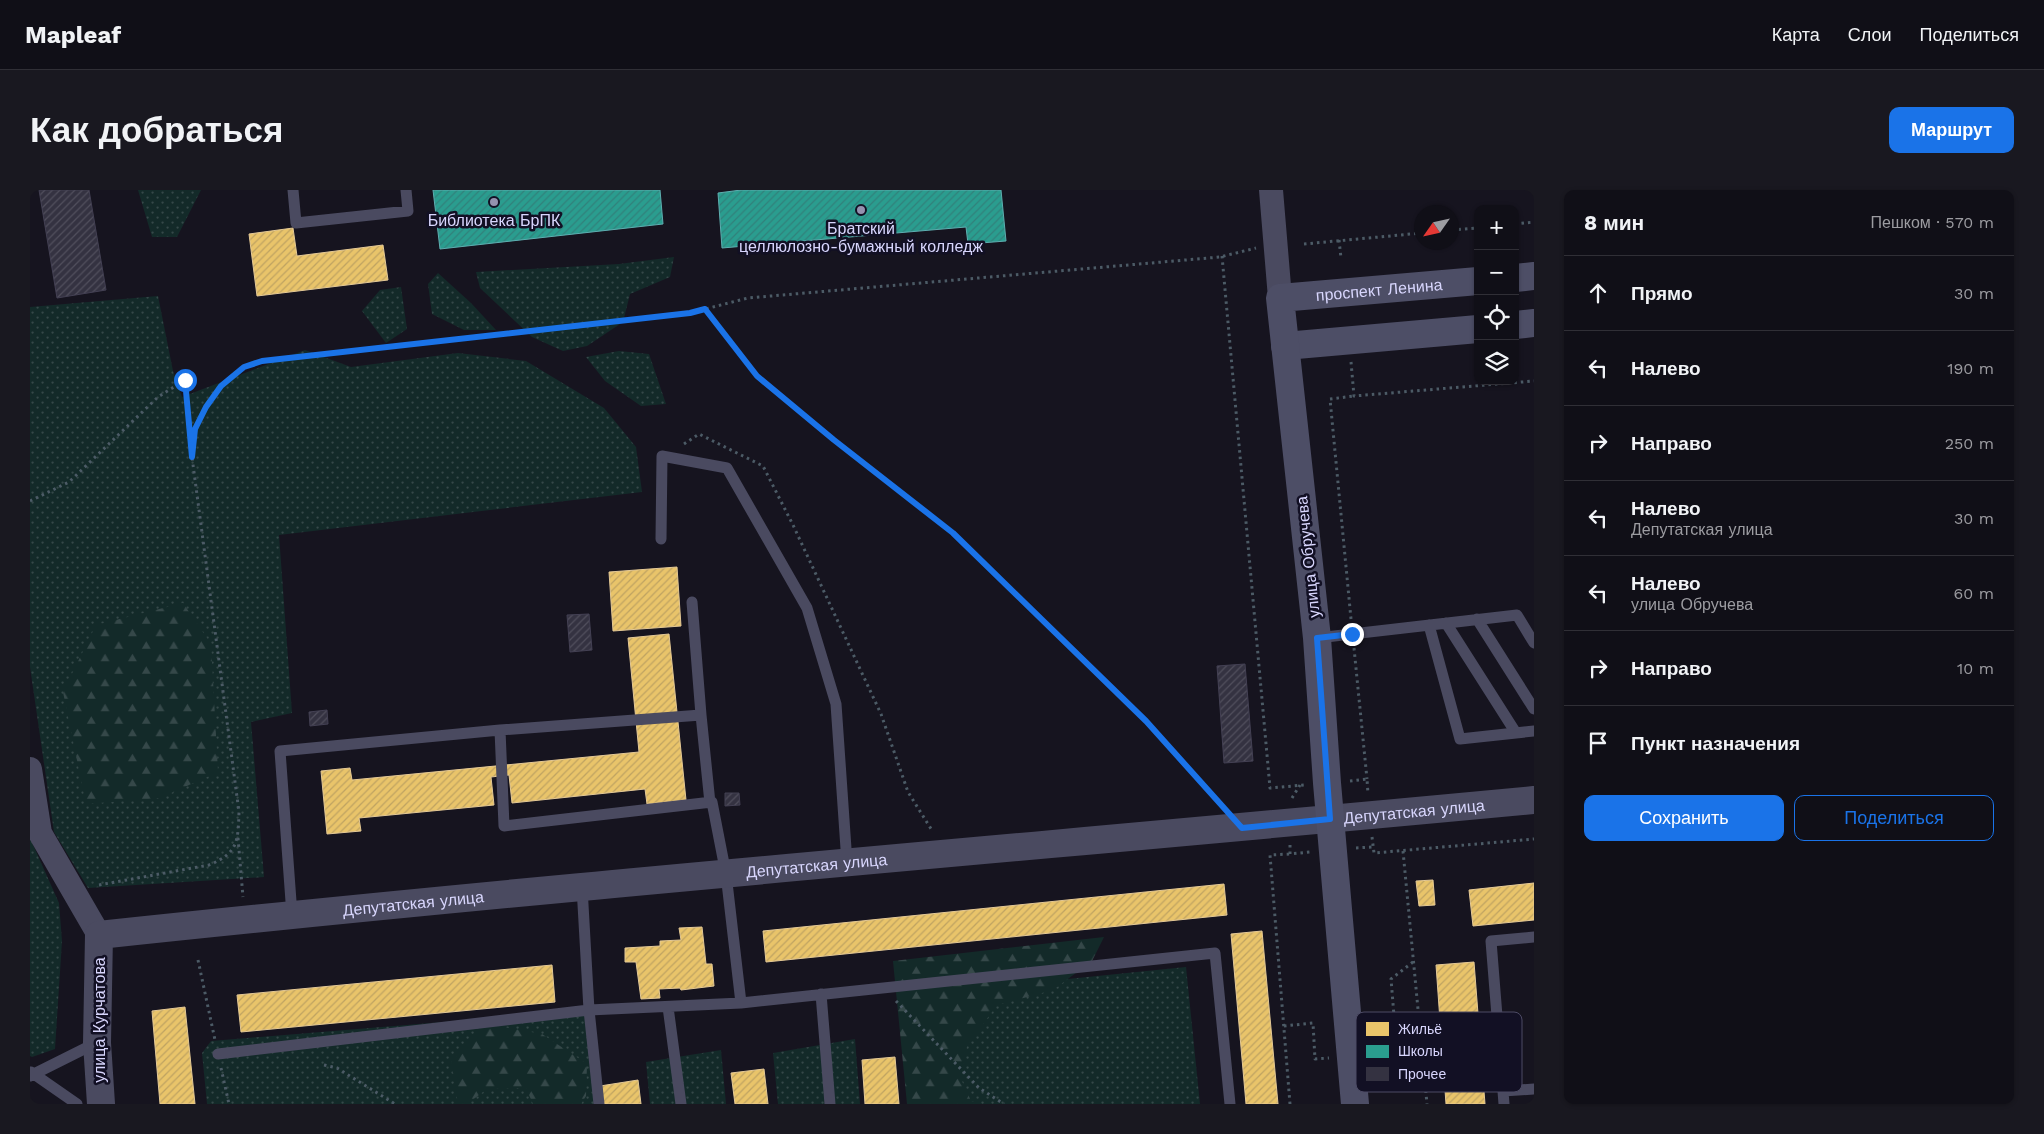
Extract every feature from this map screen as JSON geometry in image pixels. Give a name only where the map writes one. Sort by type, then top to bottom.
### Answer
[{"type":"main road","points":[[1519,278],[1534,276]]},
{"type":"main road","name":"проспект Ленина","points":[[1280,298],[1474,281]]},
{"type":"main road","name":"улица Обручева","points":[[1280,298],[1317,638],[1330,819],[1355,1104]]},
{"type":"main road","points":[[1519,325],[1534,324]]},
{"type":"main road","points":[[1285,346],[1474,329]]},
{"type":"street","name":"улица Обручева","points":[[1271,190],[1280,298]]},
{"type":"street","points":[[30,770],[40,833],[99,935]]},
{"type":"street","name":"Депутатская улица","points":[[99,935],[582,887],[1534,800]]},
{"type":"street","name":"улица Курчатова","points":[[99,935],[97,1043],[101,1104]]},
{"type":"lane","points":[[292,190],[296,223],[408,211],[406,190]]},
{"type":"lane","points":[[661,539],[662,456],[727,468],[807,608],[836,704],[847,863]]},
{"type":"lane","points":[[692,602],[710,802],[712,802],[726,874],[741,1004]]},
{"type":"lane","points":[[1317,638],[1517,615],[1534,642]]},
{"type":"lane","points":[[1477,619],[1534,709]]},
{"type":"lane","points":[[1446,623],[1516,733]]},
{"type":"lane","points":[[1429,625],[1460,739],[1534,731]]},
{"type":"lane","points":[[292,915],[280,751],[500,730],[701,716]]},
{"type":"lane","points":[[500,730],[504,826],[710,802]]},
{"type":"lane","points":[[582,887],[589,1010],[599,1104]]},
{"type":"lane","points":[[1497,1012],[1490,941],[1534,937]]},
{"type":"lane","points":[[218,1054],[589,1010],[741,1004],[1215,953],[1230,1104]]},
{"type":"lane","points":[[820,994],[830,1104]]},
{"type":"lane","points":[[668,1007],[681,1104]]},
{"type":"lane","points":[[32,1074],[97,1043]]},
{"type":"lane","points":[[32,1074],[77,1104]]},
{"type":"path","points":[[1519,224],[1534,222]]},
{"type":"path","points":[[1459,229],[1474,228]]},
{"type":"path","points":[[1304,244],[1414,234]]},
{"type":"path","points":[[1339,240],[1341,258]]},
{"type":"path","points":[[192,457],[195,429],[206,407],[221,386],[244,367],[262,361],[690,313],[748,298],[1220,257],[1257,248]]},
{"type":"path","points":[[705,309],[757,376],[834,440],[953,533],[1146,721],[1242,828]]},
{"type":"path","points":[[1351,358],[1354,396]]},
{"type":"path","points":[[30,501],[69,482],[158,397],[185,380],[192,457],[239,812],[238,837],[245,920]]},
{"type":"path","points":[[1367,779],[1330,399],[1534,380]]},
{"type":"path","points":[[99,885],[209,865],[223,859],[233,850],[238,837]]},
{"type":"path","points":[[1403,851],[1418,1012]]},
{"type":"path","points":[[1290,854],[1270,855],[1290,1104]]},
{"type":"path","points":[[198,960],[229,1104]]},
{"type":"path","points":[[1394,1012],[1391,979],[1414,962]]},
{"type":"path","points":[[891,996],[979,1088],[1004,1104]]},
{"type":"path","points":[[324,1065],[337,1068],[395,1104]]},
{"type":"green space","points":[[138,190],[201,190],[177,237],[152,237]]},
{"type":"green space","points":[[674,257],[670,277],[630,294],[623,322],[587,346],[563,351],[532,337],[480,288],[476,272],[619,264]]},
{"type":"green space","points":[[438,273],[471,303],[496,330],[464,330],[432,314],[428,284]]},
{"type":"green space","points":[[401,287],[407,329],[386,343],[362,311],[380,290]]},
{"type":"green space","points":[[158,296],[173,371],[182,397],[305,350],[351,367],[458,353],[526,361],[604,408],[636,447],[642,492],[279,535],[292,713],[251,722],[264,877],[88,888],[54,832],[30,667],[30,307]]},
{"type":"green space","points":[[619,351],[649,354],[666,404],[641,406],[605,381],[586,357]]},
{"type":"green space","points":[[183,603],[211,644],[218,772],[160,798],[86,804],[63,692],[96,625]]},
{"type":"green space","points":[[30,838],[59,903],[62,941],[55,1049],[32,1057],[30,1056]]},
{"type":"green space","points":[[1104,937],[1092,961],[1053,990],[997,1005],[967,1046],[961,1079],[971,1101],[981,1104],[907,1104],[893,961]]},
{"type":"green space","points":[[1186,967],[1200,1104],[922,1104],[911,995]]},
{"type":"green space","points":[[589,1010],[598,1104],[207,1104],[202,1053],[211,1041]]},
{"type":"green space","points":[[487,1024],[542,1034],[587,1064],[586,1096],[581,1104],[533,1104],[526,1088],[487,1089],[467,1104],[458,1104],[451,1062]]},
{"type":"green space","points":[[855,1039],[860,1104],[778,1104],[773,1053]]},
{"type":"green space","points":[[721,1050],[726,1104],[650,1104],[646,1062]]},
{"type":"building: Жильё","points":[[293,228],[297,256],[383,245],[388,280],[257,296],[249,234]]},
{"type":"building: Жильё","points":[[677,567],[681,626],[613,631],[609,572]]},
{"type":"building: Жильё","points":[[669,634],[686,800],[647,804],[645,789],[512,803],[509,775],[491,777],[494,805],[359,818],[361,831],[327,834],[321,771],[350,768],[352,780],[639,752],[628,638]]},
{"type":"building: Жильё","points":[[1433,880],[1435,905],[1419,906],[1416,881]]},
{"type":"building: Жильё","points":[[1534,883],[1534,920],[1473,926],[1469,890]]},
{"type":"building: Жильё","points":[[1224,884],[1227,915],[766,962],[763,931]]},
{"type":"building: Жильё","points":[[702,927],[706,964],[712,964],[714,986],[681,990],[680,988],[659,989],[660,998],[641,999],[636,962],[625,962],[625,948],[660,946],[660,941],[681,940],[679,928]]},
{"type":"building: Жильё","points":[[1262,931],[1278,1104],[1246,1104],[1231,934]]},
{"type":"building: Жильё","points":[[1474,962],[1478,1012],[1439,1012],[1436,965]]},
{"type":"building: Жильё","points":[[552,965],[555,1002],[241,1032],[237,995]]},
{"type":"building: Жильё","points":[[185,1007],[195,1104],[160,1104],[152,1011]]},
{"type":"building: Жильё","points":[[895,1057],[899,1104],[865,1104],[862,1060]]},
{"type":"building: Жильё","points":[[764,1069],[768,1104],[735,1104],[731,1073]]},
{"type":"building: Жильё","points":[[638,1080],[641,1104],[602,1104],[600,1086]]},
{"type":"building: Жильё","points":[[1445,1092],[1484,1092],[1485,1104],[1446,1104]]},
{"type":"building: Школы","points":[[433,190],[660,190],[663,224],[440,249]]},
{"type":"building: Школы","name":"Братский целлюлозно-бумажный колледж","points":[[741,190],[1001,190],[1006,241],[968,244],[966,227],[722,248],[718,193]]},
{"type":"building: Прочее","points":[[39,190],[89,190],[106,290],[57,298]]},
{"type":"building: Прочее","points":[[589,614],[592,650],[570,652],[567,615]]},
{"type":"building: Прочее","points":[[1245,664],[1253,761],[1224,763],[1217,666]]},
{"type":"building: Прочее","points":[[327,710],[328,724],[310,726],[309,712]]},
{"type":"building: Прочее","points":[[725,793],[739,793],[740,805],[725,806]]},
{"type":"place","name":"Библиотека БрПК","points":[[494,202]]},
{"type":"place","name":"Братский целлюлозно-бумажный колледж","points":[[861,210]]},
{"type":"route","points":[[185,380],[192,457],[195,429],[206,407],[221,386],[244,367],[262,361],[690,313],[705,309],[757,376],[834,440],[953,533],[1146,721],[1242,828],[1330,819],[1317,638],[1352,634]]}]
